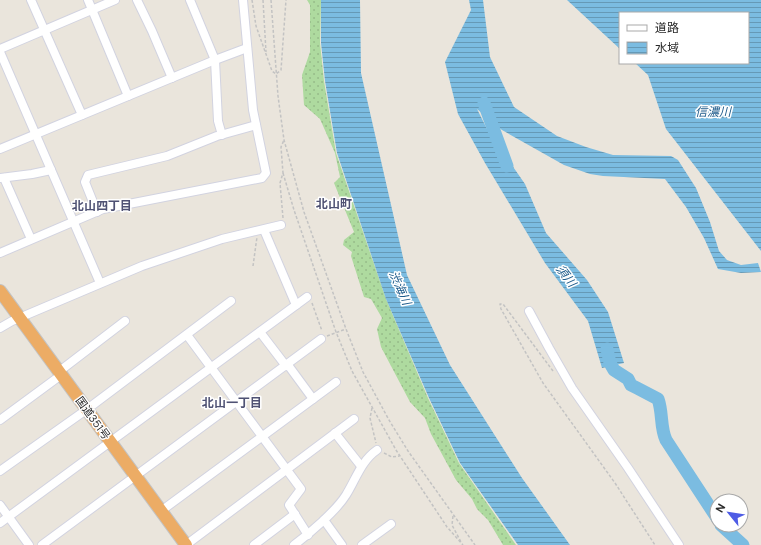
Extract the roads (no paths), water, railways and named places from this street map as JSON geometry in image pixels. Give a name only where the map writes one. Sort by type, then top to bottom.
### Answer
[{"type":"highway","name":"国道351号","points":[[0,290],[86,410],[186,545]]},
{"type":"street","points":[[31,0],[82,115]]},
{"type":"street","points":[[88,0],[128,96]]},
{"type":"street","points":[[0,49],[115,0]]},
{"type":"street","points":[[137,0],[172,78]]},
{"type":"street","points":[[190,0],[215,60],[218,121],[222,135]]},
{"type":"street","points":[[0,253],[103,209],[262,178],[266,173],[253,110],[244,0]]},
{"type":"street","points":[[0,149],[247,48]]},
{"type":"street","points":[[0,52],[100,284]]},
{"type":"street","points":[[97,212],[85,182],[88,175],[167,156],[222,135],[256,125]]},
{"type":"street","points":[[31,239],[2,178],[51,170]]},
{"type":"street","points":[[0,328],[12,321],[20,319],[142,266],[222,238],[261,231],[282,225]]},
{"type":"street","points":[[261,231],[296,305]]},
{"type":"street","points":[[0,523],[307,297]]},
{"type":"street","points":[[0,471],[86,410],[232,301]]},
{"type":"street","points":[[529,310],[572,388],[633,475],[679,545]]},
{"type":"street","points":[[0,420],[60,374],[61,370],[125,321]]},
{"type":"street","points":[[260,332],[313,399]]},
{"type":"street","points":[[187,335],[301,488],[289,505],[308,535]]},
{"type":"street","points":[[42,545],[321,340]]},
{"type":"street","points":[[160,511],[263,437],[336,382]]},
{"type":"street","points":[[186,545],[354,419]]},
{"type":"street","points":[[335,433],[361,466]]},
{"type":"street","points":[[294,545],[308,535],[324,520],[346,495],[361,466],[370,455],[377,450]]},
{"type":"street","points":[[0,505],[29,545]]},
{"type":"street","points":[[254,545],[295,514]]},
{"type":"street","points":[[324,520],[342,545]]},
{"type":"street","points":[[362,545],[391,524]]},
{"type":"water","name":"渋海川","points":[[321,0],[360,0],[361,73],[407,275],[450,365],[522,478],[570,545],[518,545],[460,463],[429,398],[386,299],[337,153],[325,81],[321,43]]},
{"type":"water","points":[[469,0],[483,0],[490,57],[514,107],[557,136],[586,147],[613,155],[671,156],[678,160],[696,188],[710,222],[719,251],[727,260],[741,265],[758,263],[761,272],[741,273],[718,269],[704,238],[686,207],[665,179],[603,176],[590,174],[564,165],[502,130],[477,109],[487,129],[525,184],[546,233],[587,280],[608,312],[624,363],[602,368],[588,321],[545,263],[485,163],[458,114],[445,62],[471,10]]},
{"type":"water","name":"信濃川","points":[[567,0],[761,0],[761,251],[666,129],[648,75],[636,64],[749,64],[749,12],[619,12],[619,48]]},
{"type":"waterway","name":"須川","points":[[484,103],[507,166]]},
{"type":"waterway","name":"須川","points":[[607,349],[610,363],[614,370],[628,379],[631,385],[658,399],[666,440],[709,506]]},
{"type":"waterway","name":"須川","points":[[730,533],[743,545]]},
{"type":"district","name":"北山町","points":[[334,204]]},
{"type":"district","name":"北山四丁目","points":[[102,206]]},
{"type":"district","name":"北山一丁目","points":[[232,403]]}]
